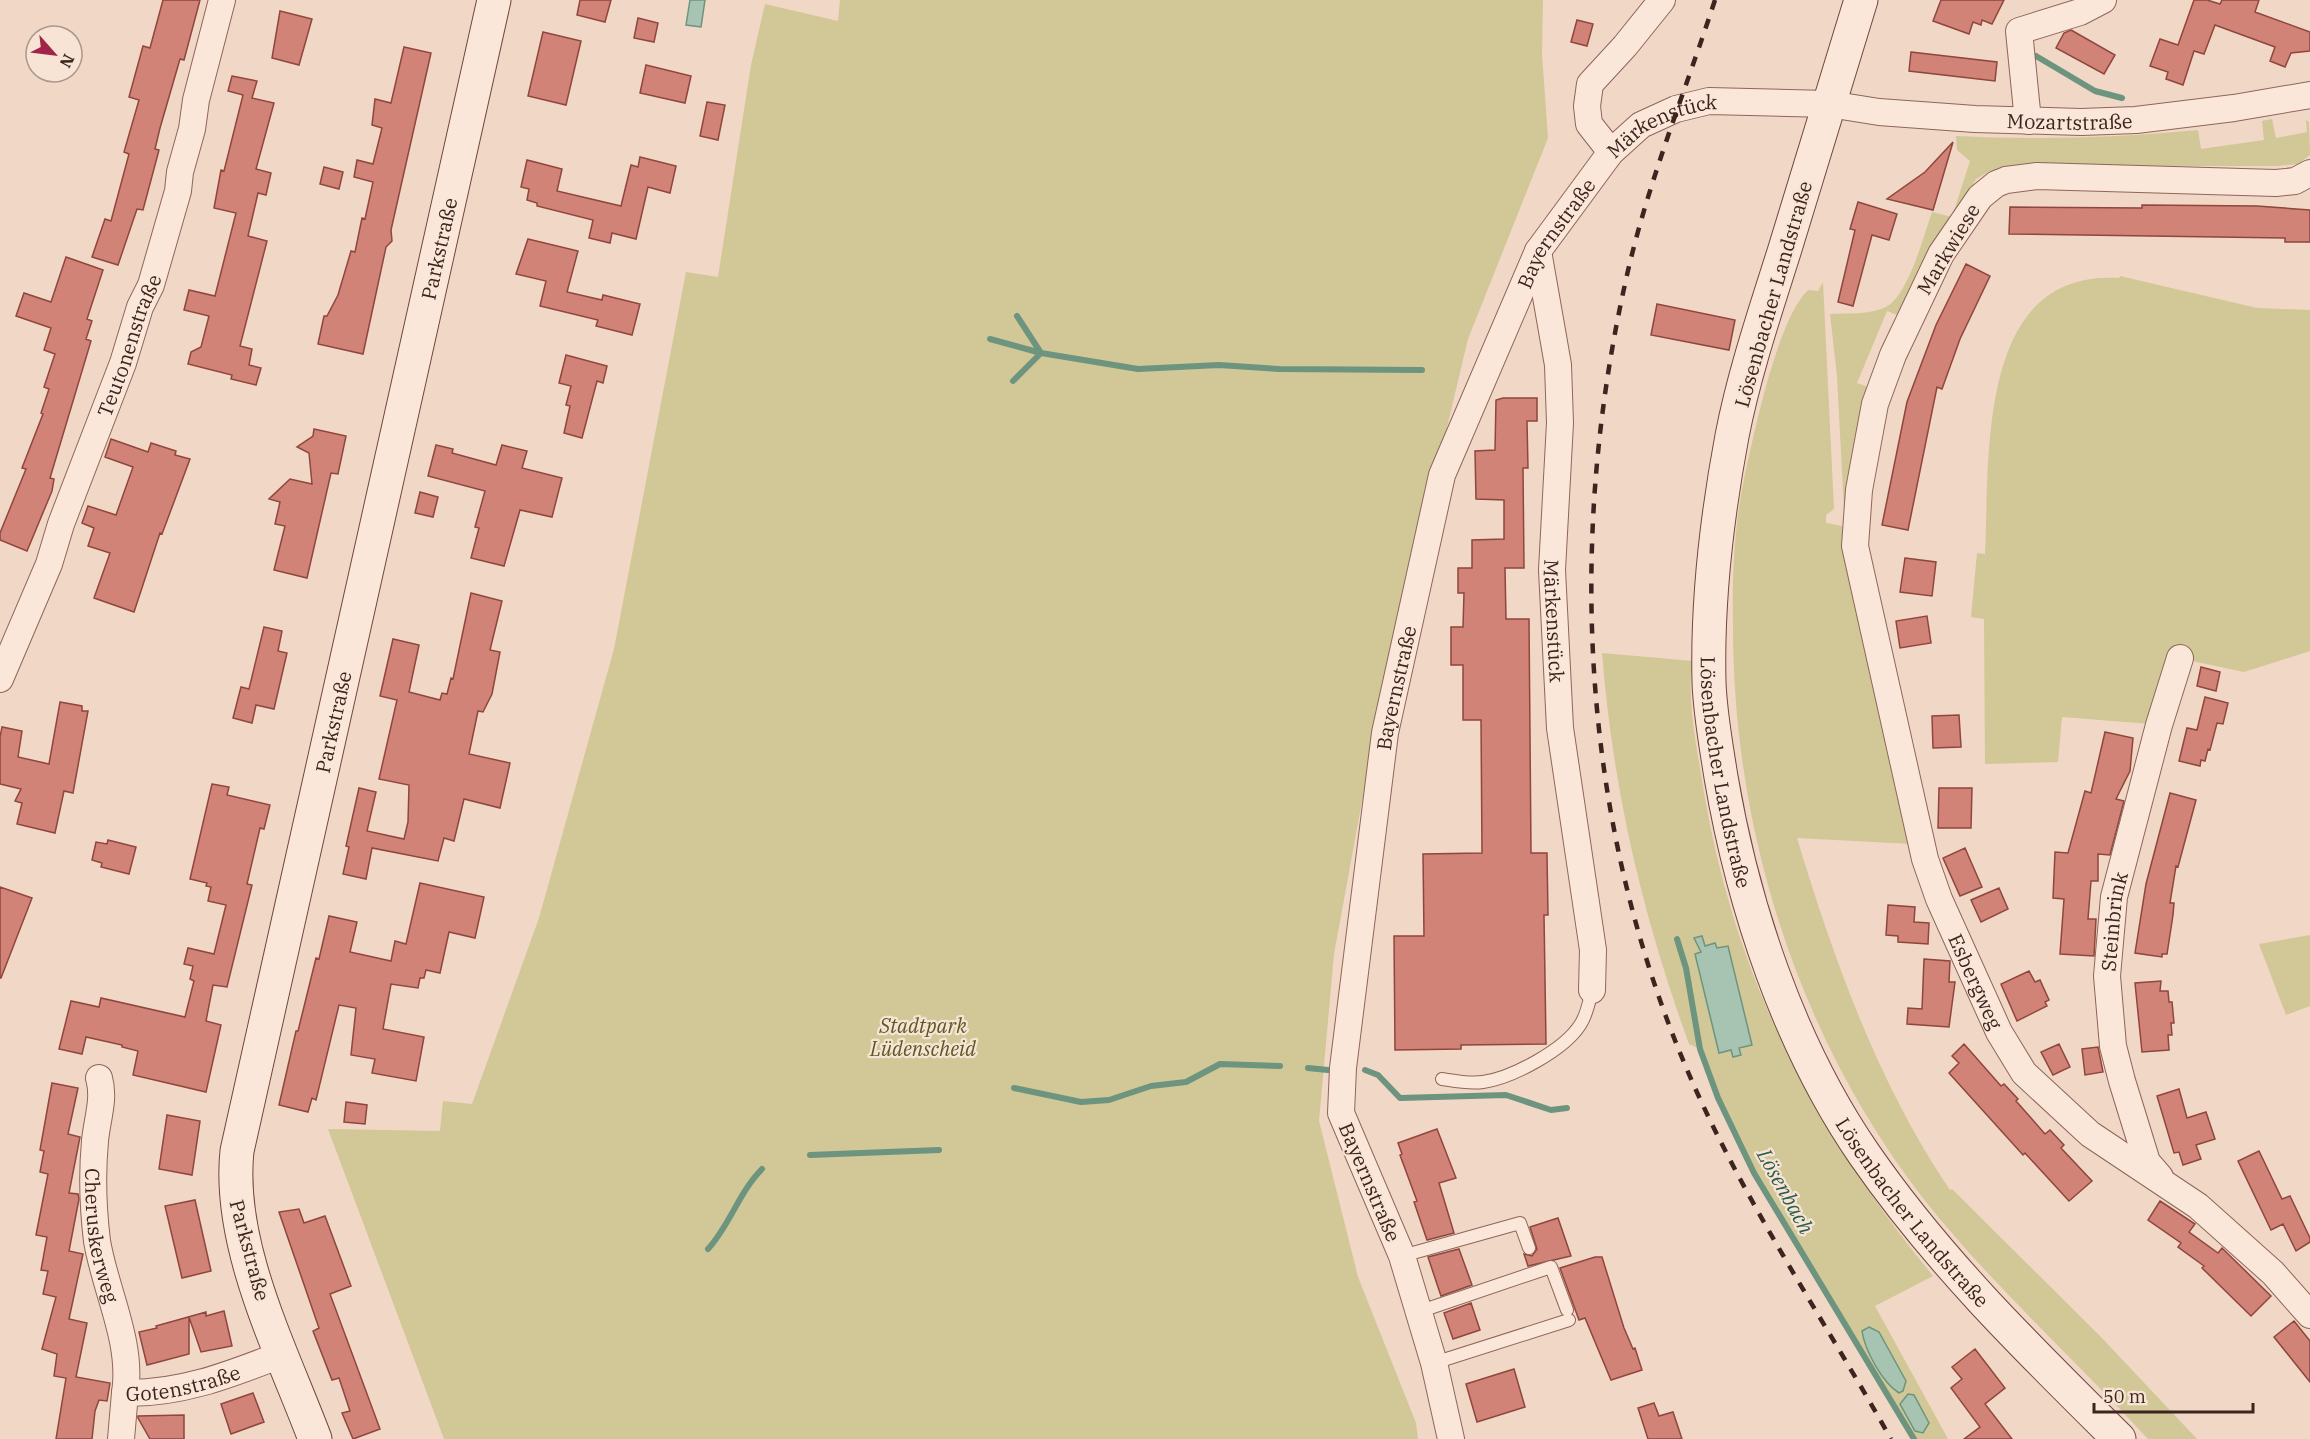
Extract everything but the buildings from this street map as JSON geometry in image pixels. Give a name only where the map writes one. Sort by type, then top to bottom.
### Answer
[{"type":"main road","name":"Parkstraße","points":[[315,1439],[253,1276],[234,1189],[237,1151],[494,0]]},
{"type":"main road","name":"Lösenbacher Landstraße","points":[[1861,0],[1743,389],[1721,506],[1713,576],[1709,683],[1714,734],[1729,819],[1752,912],[1770,963],[1823,1087],[1863,1153],[1951,1268],[2014,1336],[2119,1439]]},
{"type":"street","name":"Teutonenstraße","points":[[0,679],[49,564],[61,524],[123,363],[140,307],[151,285],[178,190],[196,100],[222,0]]},
{"type":"street","name":"Märkenstück","points":[[1662,0],[1625,46],[1590,84],[1587,106],[1588,124],[1611,152],[1641,126],[1676,109],[1709,100],[1829,104]]},
{"type":"street","points":[[2028,121],[2019,31],[2080,12],[2103,0]]},
{"type":"street","name":"Mozartstraße","points":[[1829,104],[1929,116],[2028,121],[2136,120],[2234,108],[2310,95]]},
{"type":"street","name":"Bayernstraße","points":[[1451,1439],[1434,1363],[1402,1256],[1341,1113],[1343,1068],[1385,733],[1442,475],[1538,250],[1611,152]]},
{"type":"street","name":"Markwiese","points":[[1857,521],[1859,490],[1875,404],[1893,355],[1941,254],[1980,197],[1996,184],[2037,176],[2276,183],[2295,181],[2310,173]]},
{"type":"street","name":"Märkenstück","points":[[1538,250],[1558,365],[1560,423],[1552,570],[1560,728],[1593,950],[1592,990]]},
{"type":"street","name":"Esbergweg","points":[[1857,521],[1855,546],[1860,573],[1919,839],[1940,899],[1999,1032],[2024,1073],[2069,1118],[2112,1151],[2164,1182],[2198,1206],[2272,1273],[2310,1315]]},
{"type":"street","name":"Steinbrink","points":[[2164,1182],[2147,1162],[2122,1082],[2113,1046],[2107,976],[2114,897],[2159,726],[2180,658]]},
{"type":"street","name":"Cheruskerweg","points":[[99,1078],[103,1092],[95,1139],[93,1172],[97,1240],[125,1354],[128,1377],[125,1393]]},
{"type":"street","name":"Gotenstraße","points":[[121,1439],[125,1393],[144,1393],[200,1385],[283,1354]]},
{"type":"lane","points":[[1442,1079],[1470,1083],[1485,1082],[1542,1058],[1559,1048],[1581,1024],[1592,990]]},
{"type":"lane","name":"Bayernstraße","points":[[1402,1256],[1520,1223],[1529,1248]]},
{"type":"lane","points":[[1418,1312],[1551,1267],[1568,1315],[1434,1363]]},
{"type":"green space","name":"Stadtpark Lüdenscheid","points":[[840,0],[1543,0],[1542,54],[1548,138],[1468,339],[1375,730],[1334,954],[1319,1121],[1358,1277],[1416,1423],[1418,1439],[444,1439],[328,1129],[440,1131],[443,1101],[472,1104],[539,918],[614,649],[686,272],[718,277],[751,65],[765,4],[838,21]]},
{"type":"green space","points":[[2272,119],[2276,138],[2307,132],[2306,120],[2309,122],[2310,155],[2298,164],[2277,166],[2018,166],[1990,171],[1976,179],[1900,316],[1887,311],[1857,383],[1871,388],[1851,510],[1844,510],[1837,376],[1830,314],[1880,310],[1894,301],[1914,264],[1932,212],[1952,217],[1970,161],[1957,150],[1956,136],[2077,138],[2198,130],[2201,149],[2264,140],[2262,121]]},
{"type":"green space","points":[[2120,276],[2257,308],[2310,310],[2310,651],[2244,672],[2173,657],[2151,724],[2062,717],[2058,762],[1985,764],[1984,619],[1971,617],[1977,553],[1985,554],[1988,468],[1992,421],[2000,376],[2015,336],[2038,304],[2072,283],[2119,278]]},
{"type":"green space","points":[[1823,282],[1834,509],[1826,515],[1826,523],[1842,526],[1911,844],[1797,838],[1811,884],[1860,1020],[1901,1107],[1950,1190],[1952,1189],[2101,1337],[2197,1439],[2148,1439],[1979,1264],[1926,1202],[1881,1139],[1842,1073],[1809,1003],[1782,931],[1761,856],[1745,781],[1736,704],[1734,553],[1744,479],[1760,407],[1777,351],[1797,305],[1808,290],[1818,291]]},
{"type":"green space","points":[[1602,653],[1693,661],[1691,701],[1697,748],[1714,846],[1732,914],[1755,979],[1782,1042],[1813,1102],[1849,1161],[1889,1219],[1933,1276],[1875,1306],[1948,1439],[1914,1439],[1798,1249],[1771,1200],[1721,1101],[1700,1049],[1689,1044],[1657,947],[1632,851],[1614,754]]},
{"type":"green space","points":[[2310,935],[2310,1006],[2286,1015],[2259,944]]},
{"type":"shaded area","points":[[690,0],[705,0],[701,27],[686,25]]},
{"type":"shaded area","points":[[1702,936],[1705,946],[1715,943],[1717,948],[1728,946],[1752,1045],[1739,1048],[1741,1055],[1733,1057],[1731,1050],[1719,1053],[1695,954],[1701,952],[1694,938]]},
{"type":"shaded area","points":[[1869,1327],[1879,1332],[1906,1381],[1903,1391],[1899,1393],[1886,1381],[1871,1357],[1862,1331]]},
{"type":"shaded area","points":[[1908,1394],[1914,1395],[1929,1423],[1923,1433],[1915,1431],[1900,1404]]},
{"type":"waterway","points":[[2036,56],[2095,91],[2122,98]]},
{"type":"waterway","points":[[1013,381],[1041,353],[1017,316]]},
{"type":"waterway","points":[[990,339],[1041,353],[1138,369],[1219,365],[1279,369],[1422,370]]},
{"type":"waterway","name":"Lösenbach","points":[[1677,939],[1686,968],[1700,1049],[1718,1098],[1754,1173],[1914,1439]]},
{"type":"waterway","points":[[1014,1088],[1081,1102],[1109,1100],[1151,1086],[1186,1082],[1220,1064],[1280,1066]]},
{"type":"waterway","points":[[1308,1068],[1328,1070]]},
{"type":"waterway","points":[[1365,1070],[1378,1075],[1400,1098],[1506,1095],[1551,1110],[1567,1108]]},
{"type":"waterway","points":[[810,1155],[939,1150]]},
{"type":"waterway","points":[[708,1249],[716,1240],[747,1188],[762,1169]]},
{"type":"railway","points":[[1715,0],[1644,212],[1625,284],[1606,389],[1594,496],[1591,603],[1597,709],[1611,815],[1635,919],[1668,1021],[1710,1120],[1752,1201],[1891,1439]]}]
